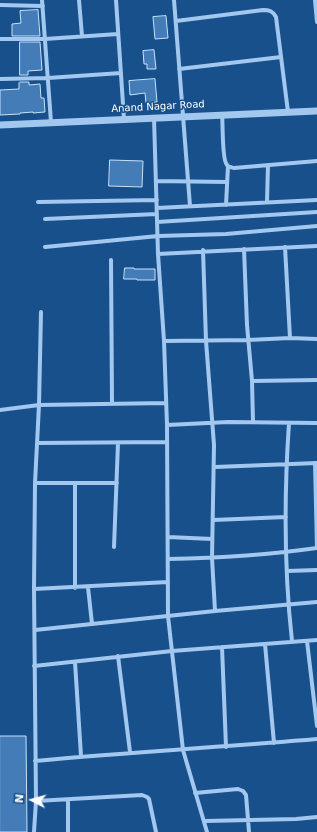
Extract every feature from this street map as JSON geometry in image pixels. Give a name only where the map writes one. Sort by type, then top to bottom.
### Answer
[{"type":"street","points":[[42,0],[51,122]]},
{"type":"street","points":[[79,0],[82,36]]},
{"type":"street","points":[[116,0],[124,119]]},
{"type":"street","points":[[174,0],[190,206]]},
{"type":"street","points":[[315,0],[317,22]]},
{"type":"street","points":[[0,5],[43,6]]},
{"type":"street","points":[[176,21],[269,10],[274,12],[276,17],[288,112]]},
{"type":"street","points":[[0,39],[46,39],[118,34]]},
{"type":"street","points":[[179,69],[281,58]]},
{"type":"street","points":[[0,79],[48,78],[121,73]]},
{"type":"street","name":"Anand Nagar Road","points":[[0,125],[317,111]]},
{"type":"street","points":[[222,114],[224,155],[225,163],[228,166],[234,168],[317,161]]},
{"type":"street","points":[[154,118],[158,254],[164,341],[167,425],[168,616],[184,750],[207,832]]},
{"type":"street","points":[[267,202],[268,165]]},
{"type":"street","points":[[226,205],[228,166]]},
{"type":"street","points":[[156,181],[227,182]]},
{"type":"street","points":[[38,202],[156,200]]},
{"type":"street","points":[[157,208],[317,200]]},
{"type":"street","points":[[157,222],[317,212]]},
{"type":"street","points":[[44,219],[157,214]]},
{"type":"street","points":[[45,247],[158,236],[226,234],[317,226]]},
{"type":"street","points":[[158,254],[203,250],[317,246]]},
{"type":"street","points":[[285,247],[290,338]]},
{"type":"street","points":[[244,249],[248,340],[254,422]]},
{"type":"street","points":[[203,250],[206,341],[215,467],[212,539],[215,610]]},
{"type":"street","points":[[110,260],[112,403]]},
{"type":"street","points":[[34,832],[36,801],[34,666],[35,483],[39,405],[41,312]]},
{"type":"street","points":[[164,341],[290,338],[317,339]]},
{"type":"street","points":[[252,381],[317,380]]},
{"type":"street","points":[[0,410],[39,405],[166,403]]},
{"type":"street","points":[[167,425],[212,422],[317,423]]},
{"type":"street","points":[[289,423],[286,464],[286,553],[288,604],[292,641]]},
{"type":"street","points":[[37,443],[167,442]]},
{"type":"street","points":[[114,547],[118,443]]},
{"type":"street","points":[[168,559],[212,558],[286,553],[317,548],[316,463],[215,467]]},
{"type":"street","points":[[35,483],[117,483]]},
{"type":"street","points":[[75,483],[75,588]]},
{"type":"street","points":[[213,520],[286,517]]},
{"type":"street","points":[[168,537],[212,539]]},
{"type":"street","points":[[287,571],[317,570]]},
{"type":"street","points":[[34,589],[168,582]]},
{"type":"street","points":[[88,587],[92,624]]},
{"type":"street","points":[[35,630],[215,610],[317,602]]},
{"type":"street","points":[[34,666],[172,651],[317,640]]},
{"type":"street","points":[[307,641],[317,726]]},
{"type":"street","points":[[265,644],[274,743]]},
{"type":"street","points":[[222,647],[226,747]]},
{"type":"street","points":[[118,656],[130,752]]},
{"type":"street","points":[[75,662],[81,756]]},
{"type":"street","points":[[35,761],[130,752],[184,750],[317,739]]},
{"type":"street","points":[[196,793],[238,789],[243,791],[246,795],[249,832]]},
{"type":"street","points":[[36,801],[142,795],[147,797],[156,832]]},
{"type":"street","points":[[68,800],[68,832]]},
{"type":"street","points":[[205,821],[296,819],[317,817]]},
{"type":"building","points":[[38,10],[40,36],[12,36],[12,24],[21,23],[20,11]]},
{"type":"building","points":[[166,16],[168,38],[155,39],[153,17]]},
{"type":"building","points":[[20,42],[40,42],[42,70],[28,71],[28,75],[20,75]]},
{"type":"building","points":[[154,50],[156,69],[147,69],[147,64],[144,64],[143,51]]},
{"type":"building","points":[[155,79],[157,102],[146,103],[145,93],[130,95],[129,81]]},
{"type":"building","points":[[20,82],[29,82],[29,85],[40,84],[41,98],[44,98],[45,112],[0,115],[0,90],[19,89]]},
{"type":"building","points":[[110,160],[143,161],[142,187],[109,186]]},
{"type":"building","points":[[125,268],[155,269],[155,280],[124,279]]},
{"type":"building","points":[[0,736],[26,736],[27,832],[0,832]]}]
